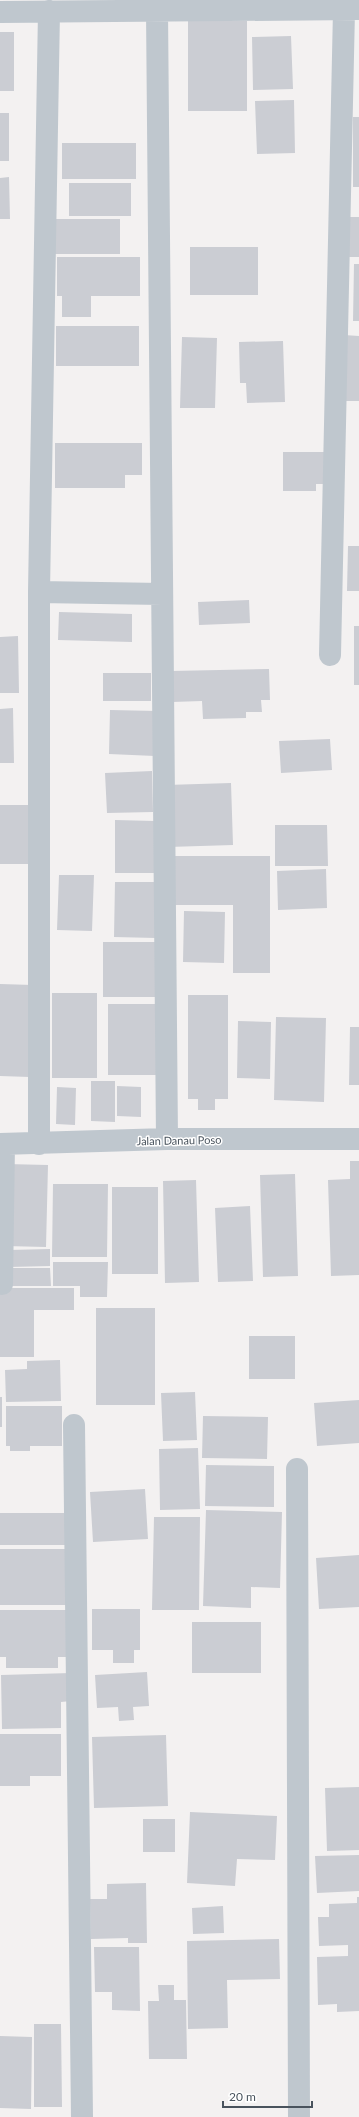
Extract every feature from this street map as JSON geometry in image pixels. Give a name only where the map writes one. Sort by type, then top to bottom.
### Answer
[{"type":"street","points":[[0,12],[49,12],[82,6],[157,10],[352,9],[330,655]]},
{"type":"street","points":[[157,10],[166,1139]]},
{"type":"street","points":[[39,1144],[39,592],[49,12]]},
{"type":"street","points":[[39,592],[162,594]]},
{"type":"street","name":"Jalan Danau Poso","points":[[2,1144],[166,1139],[359,1139]]},
{"type":"street","points":[[2,1144],[2,1284]]},
{"type":"street","points":[[74,1425],[82,2117]]},
{"type":"street","points":[[297,1468],[299,2117]]},
{"type":"building","points":[[188,21],[247,21],[247,111],[188,111]]},
{"type":"building","points":[[0,32],[14,32],[14,91],[0,91]]},
{"type":"building","points":[[291,36],[293,89],[253,90],[252,37]]},
{"type":"building","points":[[294,100],[295,153],[257,154],[255,101]]},
{"type":"building","points":[[0,113],[9,113],[9,161],[0,161]]},
{"type":"building","points":[[353,117],[359,117],[359,187],[353,187]]},
{"type":"building","points":[[62,143],[136,143],[136,179],[62,179]]},
{"type":"building","points":[[9,177],[10,219],[0,219],[0,178]]},
{"type":"building","points":[[69,183],[131,183],[131,216],[69,216]]},
{"type":"building","points":[[349,217],[359,217],[359,257],[349,257]]},
{"type":"building","points":[[54,219],[120,219],[120,254],[54,254]]},
{"type":"building","points":[[190,247],[258,247],[258,295],[190,295]]},
{"type":"building","points":[[57,257],[140,257],[140,296],[91,296],[91,317],[62,317],[62,296],[57,296]]},
{"type":"building","points":[[354,264],[359,264],[359,321],[353,321]]},
{"type":"building","points":[[56,326],[139,326],[139,366],[56,366]]},
{"type":"building","points":[[344,335],[359,336],[359,401],[343,401]]},
{"type":"building","points":[[182,337],[217,338],[215,408],[180,408]]},
{"type":"building","points":[[283,341],[285,402],[247,403],[246,383],[240,383],[239,342]]},
{"type":"building","points":[[55,443],[142,443],[142,475],[125,475],[125,488],[55,488]]},
{"type":"building","points":[[283,452],[330,452],[331,484],[316,484],[316,491],[283,491]]},
{"type":"building","points":[[348,546],[359,546],[359,591],[347,591]]},
{"type":"building","points":[[249,600],[250,623],[199,625],[198,602]]},
{"type":"building","points":[[59,612],[132,614],[132,642],[58,640]]},
{"type":"building","points":[[354,626],[359,626],[359,685],[354,685]]},
{"type":"building","points":[[18,636],[19,693],[0,693],[0,637]]},
{"type":"building","points":[[269,669],[270,700],[261,700],[262,712],[246,712],[246,718],[203,719],[202,701],[172,702],[171,671]]},
{"type":"building","points":[[103,673],[151,673],[151,701],[103,701]]},
{"type":"building","points":[[13,708],[14,763],[0,763],[0,709]]},
{"type":"building","points":[[110,710],[157,711],[155,756],[109,754]]},
{"type":"building","points":[[330,739],[332,770],[281,773],[279,741]]},
{"type":"building","points":[[152,771],[153,812],[107,813],[105,773]]},
{"type":"building","points":[[231,783],[233,845],[168,847],[166,785]]},
{"type":"building","points":[[0,805],[33,805],[34,864],[0,864]]},
{"type":"building","points":[[115,820],[155,821],[155,873],[115,873]]},
{"type":"building","points":[[275,825],[327,825],[328,866],[275,866]]},
{"type":"building","points":[[165,856],[270,856],[270,973],[233,973],[233,905],[165,905]]},
{"type":"building","points":[[326,869],[327,908],[278,910],[277,871]]},
{"type":"building","points":[[59,875],[94,875],[92,931],[57,930]]},
{"type":"building","points":[[115,882],[156,882],[156,938],[114,937]]},
{"type":"building","points":[[184,911],[225,912],[224,963],[183,962]]},
{"type":"building","points":[[103,942],[157,942],[157,997],[103,997]]},
{"type":"building","points":[[0,984],[33,985],[30,1077],[0,1076]]},
{"type":"building","points":[[52,993],[97,993],[97,1078],[52,1078]]},
{"type":"building","points":[[188,995],[228,995],[228,1099],[215,1099],[215,1110],[198,1110],[198,1099],[188,1099]]},
{"type":"building","points":[[108,1004],[158,1004],[158,1075],[108,1075]]},
{"type":"building","points":[[276,1017],[326,1018],[324,1102],[274,1100]]},
{"type":"building","points":[[238,1021],[271,1022],[270,1079],[237,1078]]},
{"type":"building","points":[[350,1027],[359,1027],[359,1085],[349,1085]]},
{"type":"building","points":[[91,1081],[115,1081],[115,1122],[91,1121]]},
{"type":"building","points":[[117,1086],[141,1087],[141,1117],[117,1116]]},
{"type":"building","points":[[57,1087],[76,1088],[75,1125],[56,1124]]},
{"type":"building","points":[[350,1161],[359,1161],[359,1275],[331,1276],[328,1180],[350,1179]]},
{"type":"building","points":[[6,1164],[48,1165],[46,1247],[5,1246]]},
{"type":"building","points":[[295,1174],[298,1276],[263,1277],[260,1175]]},
{"type":"building","points":[[196,1180],[199,1282],[165,1283],[163,1181]]},
{"type":"building","points":[[53,1184],[108,1184],[107,1257],[52,1257]]},
{"type":"building","points":[[112,1187],[158,1187],[158,1274],[112,1274]]},
{"type":"building","points":[[250,1206],[253,1281],[218,1282],[215,1208]]},
{"type":"building","points":[[50,1249],[50,1266],[9,1267],[9,1250]]},
{"type":"building","points":[[53,1262],[108,1262],[107,1297],[80,1297],[80,1286],[53,1286]]},
{"type":"building","points":[[6,1268],[50,1268],[51,1286],[6,1286]]},
{"type":"building","points":[[0,1288],[74,1288],[74,1310],[34,1310],[34,1357],[0,1357]]},
{"type":"building","points":[[96,1308],[155,1308],[155,1405],[96,1405]]},
{"type":"building","points":[[249,1336],[295,1336],[295,1379],[249,1379]]},
{"type":"building","points":[[60,1360],[61,1401],[6,1402],[5,1370],[27,1369],[27,1361]]},
{"type":"building","points":[[195,1392],[197,1440],[163,1441],[161,1393]]},
{"type":"building","points":[[0,1397],[2,1397],[2,1427],[0,1427]]},
{"type":"building","points":[[359,1400],[359,1443],[317,1446],[314,1403]]},
{"type":"building","points":[[6,1406],[62,1406],[62,1446],[30,1446],[30,1451],[10,1451],[10,1446],[6,1446]]},
{"type":"building","points":[[203,1416],[268,1417],[267,1459],[202,1458]]},
{"type":"building","points":[[198,1448],[200,1509],[160,1510],[159,1449]]},
{"type":"building","points":[[206,1465],[274,1466],[274,1507],[205,1506]]},
{"type":"building","points":[[145,1489],[148,1539],[93,1542],[90,1492]]},
{"type":"building","points":[[206,1510],[282,1512],[280,1588],[251,1587],[251,1608],[203,1606]]},
{"type":"building","points":[[0,1513],[68,1513],[68,1545],[0,1545]]},
{"type":"building","points":[[154,1517],[200,1517],[199,1610],[152,1610]]},
{"type":"building","points":[[0,1549],[71,1549],[71,1605],[0,1605]]},
{"type":"building","points":[[359,1555],[359,1607],[319,1609],[316,1558]]},
{"type":"building","points":[[92,1609],[140,1609],[140,1650],[134,1650],[134,1663],[113,1663],[113,1650],[92,1650]]},
{"type":"building","points":[[0,1610],[73,1610],[73,1657],[58,1657],[58,1668],[6,1668],[6,1657],[0,1657]]},
{"type":"building","points":[[192,1622],[261,1622],[261,1673],[192,1673]]},
{"type":"building","points":[[147,1672],[149,1706],[133,1707],[134,1720],[119,1721],[118,1707],[97,1708],[95,1675]]},
{"type":"building","points":[[71,1673],[71,1701],[61,1702],[61,1728],[2,1729],[1,1675]]},
{"type":"building","points":[[0,1734],[61,1734],[61,1776],[30,1776],[30,1786],[0,1786]]},
{"type":"building","points":[[166,1735],[168,1806],[94,1808],[92,1737]]},
{"type":"building","points":[[359,1787],[359,1850],[327,1851],[325,1788]]},
{"type":"building","points":[[190,1812],[277,1816],[275,1860],[237,1859],[235,1886],[187,1883]]},
{"type":"building","points":[[143,1819],[175,1819],[175,1852],[143,1852]]},
{"type":"building","points":[[359,1855],[359,1891],[317,1893],[315,1856]]},
{"type":"building","points":[[146,1883],[147,1943],[128,1943],[128,1938],[91,1939],[90,1899],[107,1899],[107,1884]]},
{"type":"building","points":[[357,1897],[359,1897],[359,2011],[337,2012],[337,2004],[318,2005],[317,1957],[348,1956],[348,1945],[319,1946],[318,1917],[329,1917],[329,1904],[357,1903]]},
{"type":"building","points":[[223,1906],[224,1933],[193,1934],[192,1908]]},
{"type":"building","points":[[279,1939],[280,1979],[227,1980],[228,2028],[188,2029],[187,1941]]},
{"type":"building","points":[[94,1947],[139,1947],[140,2011],[112,2010],[112,1992],[95,1992]]},
{"type":"building","points":[[158,1985],[174,1985],[174,2000],[186,2000],[187,2059],[149,2059],[148,2001],[159,2001]]},
{"type":"building","points":[[34,2024],[61,2024],[62,2107],[34,2107]]},
{"type":"building","points":[[0,2036],[32,2037],[31,2109],[0,2108]]}]
